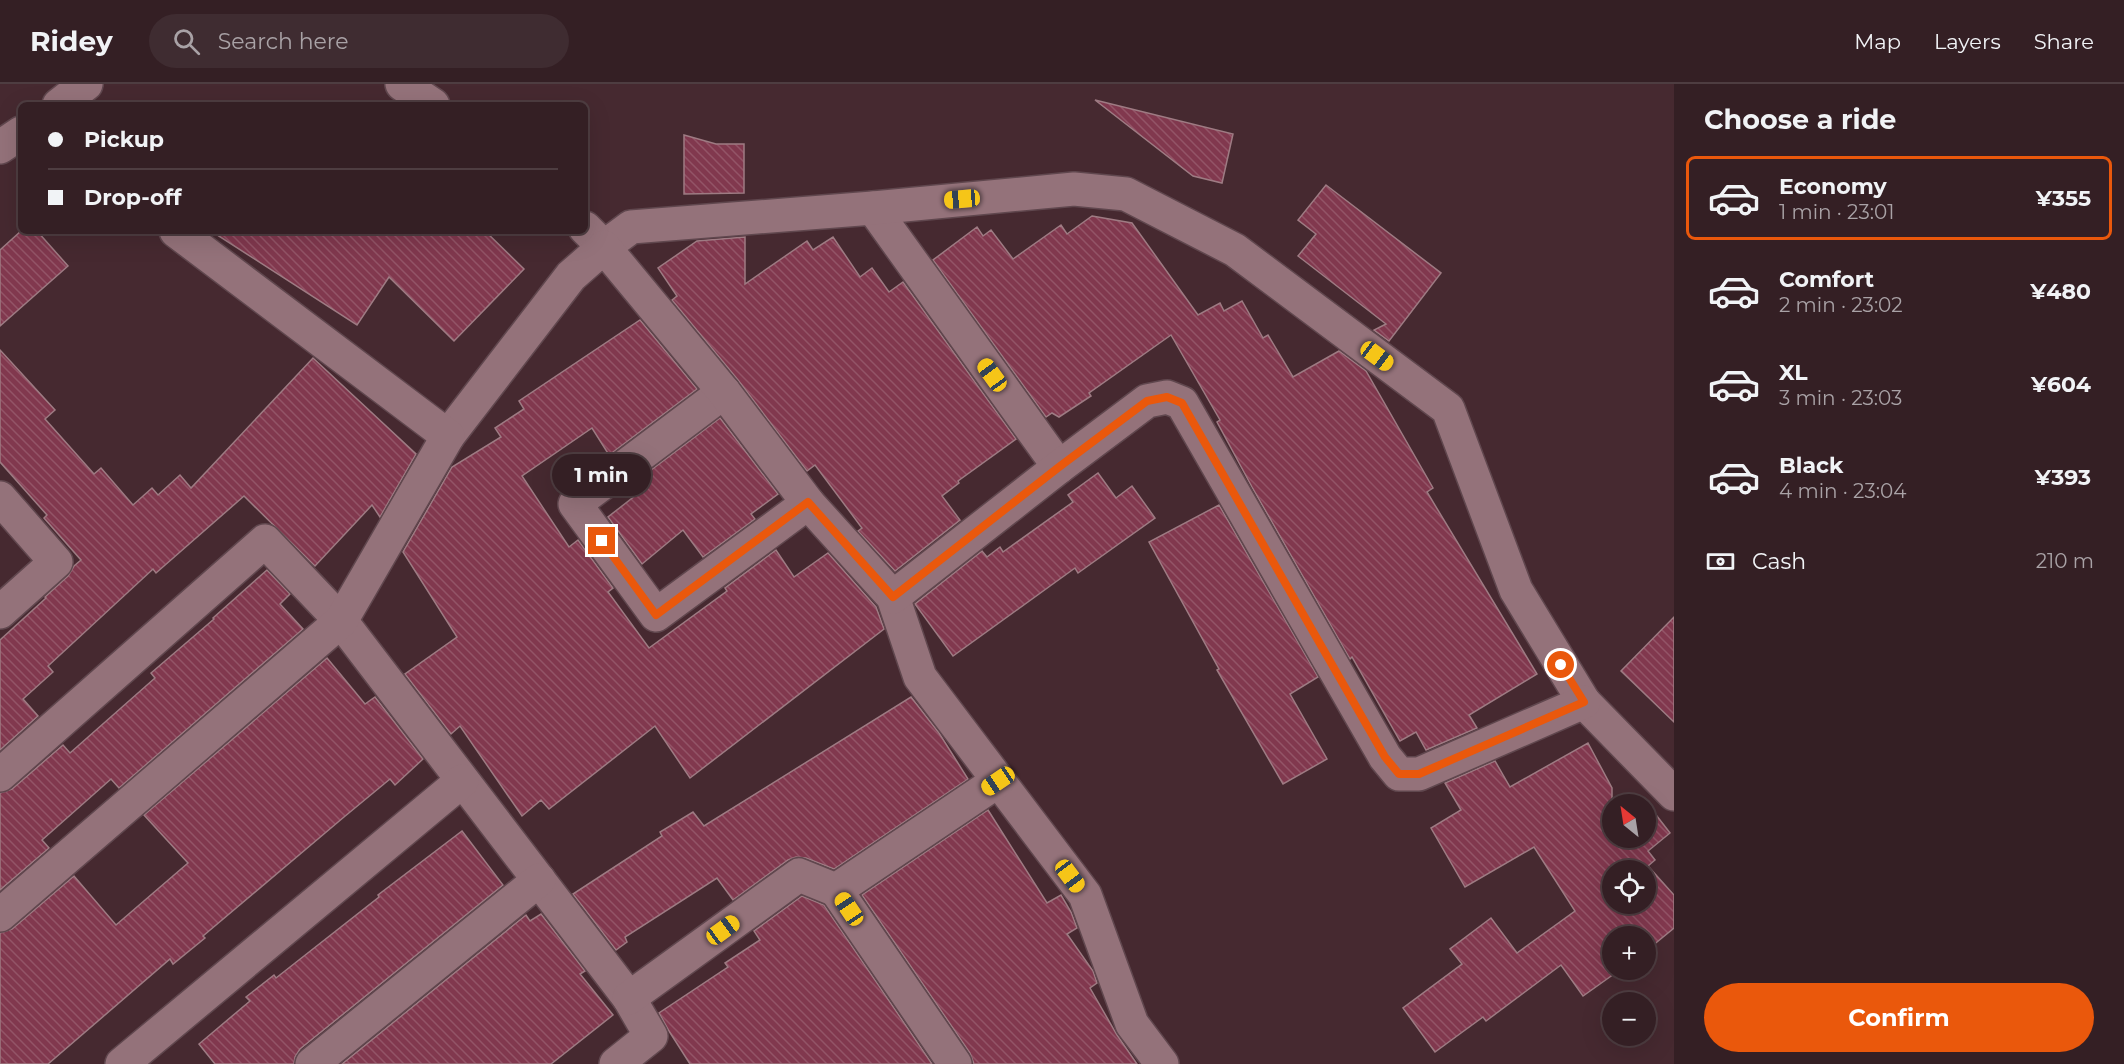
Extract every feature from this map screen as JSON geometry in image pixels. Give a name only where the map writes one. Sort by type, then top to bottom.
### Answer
[{"type":"street","points":[[63,102],[86,84]]},
{"type":"street","points":[[402,84],[429,102]]},
{"type":"street","points":[[0,147],[18,135]]},
{"type":"street","points":[[0,915],[341,621],[448,436],[571,276],[595,238],[631,227],[1074,189],[1126,194],[1235,250],[1448,409],[1515,590],[1584,702],[1674,794]]},
{"type":"street","points":[[873,208],[1059,467]]},
{"type":"street","points":[[180,234],[448,436]]},
{"type":"street","points":[[595,238],[724,392],[808,502],[893,597],[920,677],[1085,895],[1132,1024],[1162,1064]]},
{"type":"street","points":[[724,392],[575,504],[656,615],[808,502]]},
{"type":"street","points":[[893,597],[1147,401],[1167,397],[1182,403],[1385,757],[1399,774],[1419,774],[1584,702]]},
{"type":"street","points":[[0,498],[56,562],[0,612]]},
{"type":"street","points":[[0,775],[265,541],[341,621],[629,998],[651,1036],[616,1064]]},
{"type":"street","points":[[122,1064],[462,781]]},
{"type":"street","points":[[836,890],[998,781]]},
{"type":"street","points":[[629,998],[799,875],[836,890],[955,1064]]},
{"type":"street","points":[[312,1064],[539,880]]},
{"type":"building","points":[[1095,100],[1233,134],[1222,183],[1193,176]]},
{"type":"building","points":[[684,135],[716,144],[744,144],[744,193],[684,194]]},
{"type":"building","points":[[1326,185],[1441,273],[1389,341],[1374,330],[1386,324],[1298,256],[1316,234],[1298,220]]},
{"type":"building","points":[[1092,216],[1132,223],[1198,315],[1220,303],[1224,311],[1242,301],[1263,338],[1268,335],[1293,377],[1339,351],[1366,371],[1433,488],[1427,492],[1537,674],[1469,715],[1477,728],[1426,750],[1416,732],[1400,741],[1352,657],[1350,659],[1252,487],[1217,422],[1220,420],[1171,335],[1089,393],[1091,396],[1059,417],[1052,413],[1046,417],[933,260],[977,227],[983,236],[991,230],[1013,259],[1061,225],[1067,234]]},
{"type":"building","points":[[18,234],[40,234],[68,266],[0,326],[0,250]]},
{"type":"building","points":[[216,234],[488,234],[524,269],[454,341],[389,277],[357,325]]},
{"type":"building","points":[[745,237],[745,284],[807,241],[813,250],[833,237],[860,277],[872,268],[889,292],[903,282],[1016,439],[958,481],[959,483],[942,496],[960,520],[895,571],[858,531],[862,528],[815,465],[807,471],[738,380],[672,300],[677,296],[658,268],[697,241]]},
{"type":"building","points":[[640,320],[697,389],[609,455],[592,428],[522,476],[569,547],[578,540],[613,588],[608,592],[649,648],[727,591],[725,588],[776,550],[794,577],[828,553],[876,607],[884,629],[690,778],[655,726],[549,809],[541,800],[522,816],[460,726],[451,734],[405,674],[457,637],[403,552],[452,467],[501,437],[495,428],[524,409],[519,401]]},
{"type":"building","points":[[0,350],[55,410],[45,419],[94,474],[101,468],[133,505],[152,488],[158,495],[180,475],[191,488],[313,358],[416,454],[380,517],[372,505],[315,566],[244,496],[156,573],[153,569],[48,666],[53,672],[23,699],[38,716],[0,750],[0,640],[46,598],[81,560],[44,518],[47,515],[0,462]]},
{"type":"building","points":[[720,418],[778,494],[751,514],[755,519],[703,557],[683,530],[642,564],[608,517],[636,495],[630,486]]},
{"type":"building","points":[[1098,473],[1116,498],[1132,486],[1155,518],[1078,573],[1075,568],[953,656],[915,604],[982,551],[987,557],[1000,547],[1003,552],[1073,502],[1068,495]]},
{"type":"building","points":[[1219,505],[1318,677],[1290,694],[1327,759],[1283,784],[1217,670],[1219,669],[1149,542]]},
{"type":"building","points":[[267,570],[290,594],[280,604],[303,629],[119,788],[111,779],[42,840],[49,848],[0,890],[0,793],[12,789],[63,745],[70,753],[155,678],[151,673]]},
{"type":"building","points":[[1674,617],[1674,722],[1621,671]]},
{"type":"building","points":[[327,658],[365,704],[375,697],[423,759],[395,785],[390,779],[203,936],[205,938],[173,964],[170,959],[48,1064],[0,1064],[0,933],[12,929],[74,876],[116,925],[188,863],[144,815]]},
{"type":"building","points":[[911,697],[939,733],[968,779],[834,869],[806,858],[796,857],[788,860],[733,900],[717,878],[625,937],[627,942],[616,950],[573,894],[662,836],[660,832],[693,812],[704,826]]},
{"type":"building","points":[[1588,743],[1612,788],[1612,794],[1602,794],[1602,848],[1652,848],[1648,851],[1655,860],[1602,860],[1602,914],[1656,914],[1656,875],[1674,895],[1674,928],[1656,943],[1656,926],[1602,926],[1602,980],[1606,980],[1583,996],[1561,965],[1486,1021],[1483,1017],[1435,1052],[1403,1008],[1462,964],[1450,949],[1491,918],[1517,953],[1575,911],[1534,847],[1465,887],[1431,828],[1461,810],[1445,783],[1495,761],[1510,787]]},
{"type":"building","points":[[988,810],[1047,903],[1061,895],[1071,912],[1077,928],[1067,934],[1093,971],[1097,983],[1090,988],[1137,1064],[974,1064],[970,1053],[862,895]]},
{"type":"building","points":[[1656,815],[1670,833],[1656,844]]},
{"type":"building","points":[[462,831],[503,885],[300,1049],[294,1064],[215,1064],[199,1044],[250,1001],[246,997],[274,975],[276,978],[379,897],[378,895]]},
{"type":"building","points":[[802,896],[824,905],[932,1064],[690,1064],[659,1013],[728,967],[725,963],[760,940],[754,931]]},
{"type":"building","points":[[541,914],[585,971],[580,974],[613,1015],[551,1064],[342,1064],[526,915],[530,921]]},
{"type":"route","points":[[602,541],[656,615],[808,502],[893,597],[1147,401],[1167,397],[1182,403],[1385,757],[1399,774],[1419,774],[1584,702],[1561,665]]}]
